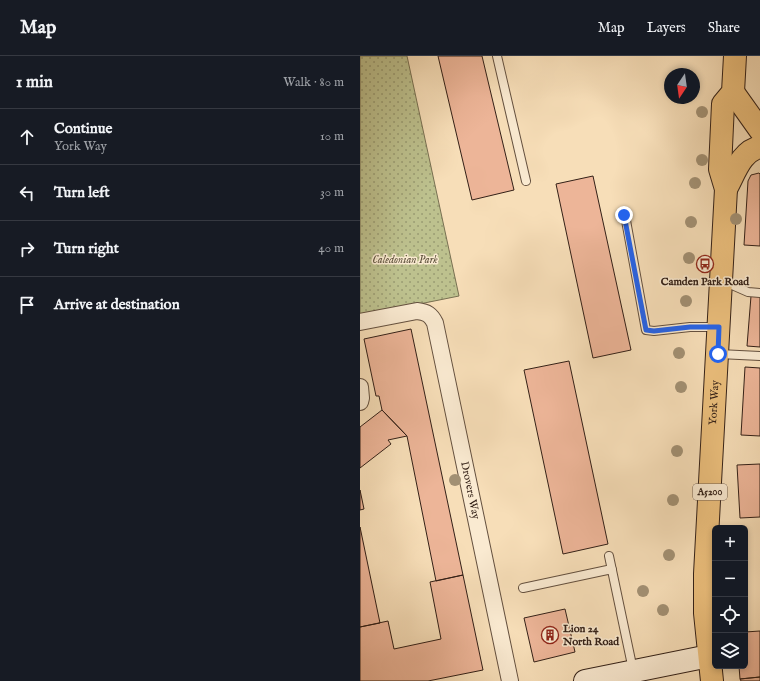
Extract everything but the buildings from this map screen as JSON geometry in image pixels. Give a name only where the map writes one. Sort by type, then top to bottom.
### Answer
[{"type":"main road","name":"York Way","points":[[712,681],[705,612],[705,574],[726,189],[720,169],[723,104],[733,92],[735,56]]},
{"type":"main road","points":[[733,92],[760,130]]},
{"type":"main road","name":"A5200","points":[[726,189],[743,157],[752,149],[760,147]]},
{"type":"street","name":"Drovers Way","points":[[360,322],[423,311],[430,315],[435,323],[510,681]]},
{"type":"street","points":[[360,387],[360,402]]},
{"type":"street","points":[[585,681],[709,656]]},
{"type":"lane","points":[[497,56],[526,181]]},
{"type":"lane","points":[[624,215],[646,330],[654,331],[690,327],[719,327]]},
{"type":"lane","points":[[721,281],[748,292],[760,293]]},
{"type":"lane","points":[[718,354],[760,356]]},
{"type":"lane","points":[[609,556],[633,671]]},
{"type":"lane","points":[[523,588],[612,570]]},
{"type":"green space","name":"Caledonian Park","points":[[360,56],[407,56],[459,296],[360,316]]},
{"type":"place","name":"Camden Park Road","points":[[705,264]]},
{"type":"place","name":"Lion 24 North Road","points":[[550,635]]},
{"type":"route","points":[[624,215],[646,330],[654,331],[690,327],[719,327],[718,354]]}]
